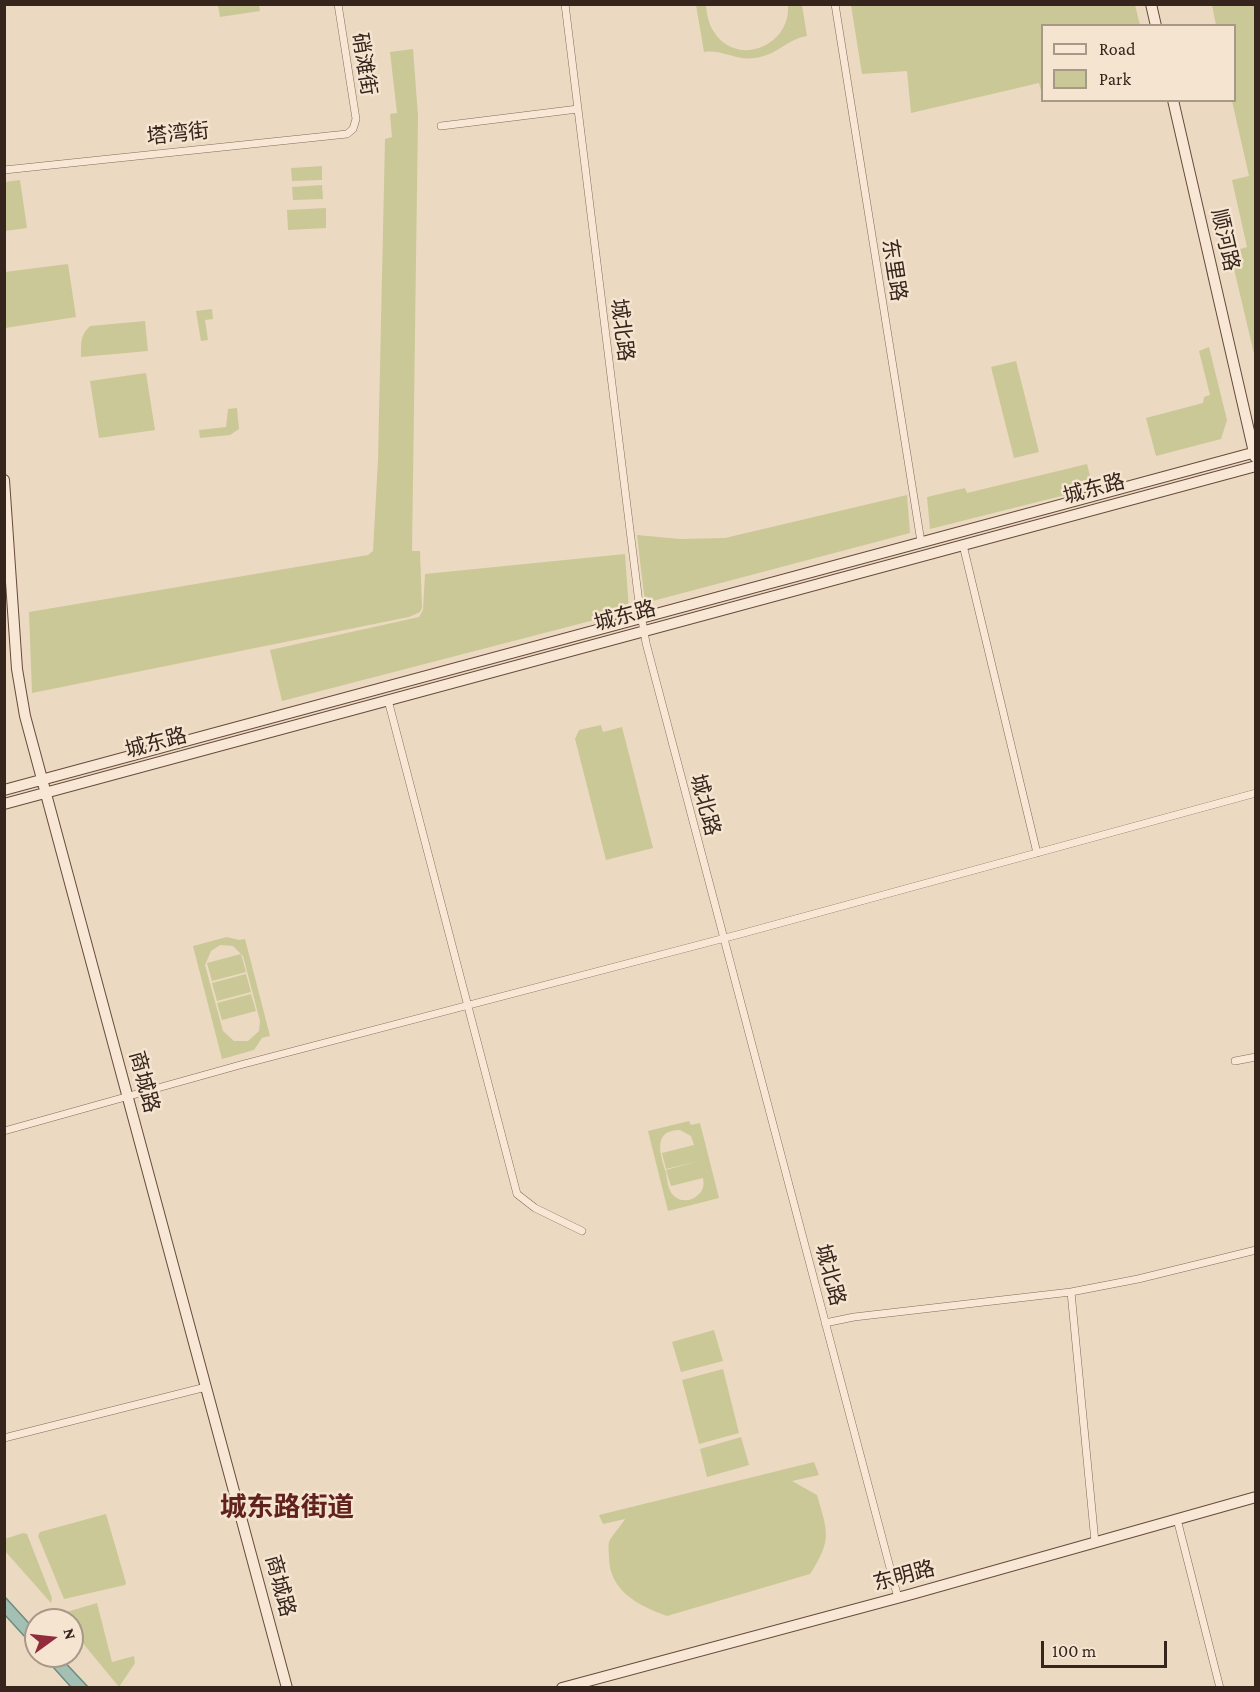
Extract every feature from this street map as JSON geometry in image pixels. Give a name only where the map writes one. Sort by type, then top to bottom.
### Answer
[{"type":"main road","points":[[1151,4],[1156,24]]},
{"type":"main road","name":"顺河路","points":[[1173,102],[1255,453]]},
{"type":"main road","name":"城东路","points":[[4,790],[1255,453]]},
{"type":"main road","name":"城东路","points":[[4,804],[1256,466]]},
{"type":"main road","name":"商城路","points":[[4,480],[18,678],[25,716],[287,1688]]},
{"type":"main road","name":"东明路","points":[[562,1688],[898,1598],[1256,1497]]},
{"type":"street","name":"硝滩街","points":[[338,4],[356,119],[353,129]]},
{"type":"street","name":"城北路","points":[[565,4],[641,617],[898,1598]]},
{"type":"street","name":"东里路","points":[[835,4],[921,542]]},
{"type":"street","points":[[441,126],[578,109]]},
{"type":"street","name":"塔湾街","points":[[4,170],[347,134],[353,129]]},
{"type":"street","points":[[963,545],[1037,853]]},
{"type":"street","points":[[388,700],[517,1194],[535,1208],[582,1231]]},
{"type":"street","points":[[4,1131],[250,1062],[724,939],[1256,793]]},
{"type":"street","points":[[1235,1061],[1256,1057]]},
{"type":"street","points":[[825,1323],[854,1317],[1071,1292],[1138,1279],[1256,1250]]},
{"type":"street","points":[[1071,1292],[1095,1542]]},
{"type":"street","points":[[4,1438],[206,1387]]},
{"type":"street","points":[[1177,1518],[1220,1688]]},
{"type":"green space","points":[[218,5],[259,5],[260,11],[220,17]]},
{"type":"green space","points":[[696,5],[706,5],[709,22],[714,32],[724,43],[736,49],[748,50],[772,41],[781,32],[787,19],[788,5],[802,5],[807,36],[794,40],[770,54],[755,58],[704,52]]},
{"type":"green space","points":[[851,5],[1135,5],[1140,24],[1041,24],[1041,90],[1039,83],[911,113],[907,71],[862,74]]},
{"type":"green space","points":[[1212,5],[1255,5],[1255,358],[1230,252],[1247,247],[1232,180],[1249,176],[1232,102],[1236,102],[1236,24],[1216,24]]},
{"type":"green space","points":[[413,49],[418,116],[412,551],[420,551],[422,608],[420,612],[409,617],[32,693],[29,612],[368,555],[373,551],[378,460],[385,139],[392,137],[390,114],[397,113],[390,52]]},
{"type":"green space","points":[[322,166],[322,180],[292,181],[291,168]]},
{"type":"green space","points":[[20,180],[27,228],[5,231],[5,182]]},
{"type":"green space","points":[[322,185],[323,199],[293,200],[292,187]]},
{"type":"green space","points":[[326,208],[326,228],[288,230],[287,210]]},
{"type":"green space","points":[[68,264],[76,317],[5,328],[5,272]]},
{"type":"green space","points":[[212,309],[213,319],[205,320],[208,340],[201,341],[196,311]]},
{"type":"green space","points":[[145,321],[148,351],[81,357],[83,336],[90,326]]},
{"type":"green space","points":[[1209,347],[1227,420],[1221,439],[1156,456],[1146,418],[1203,403],[1204,397],[1210,395],[1199,351]]},
{"type":"green space","points":[[1016,361],[1039,452],[1014,458],[991,367]]},
{"type":"green space","points":[[146,373],[155,430],[99,438],[90,381]]},
{"type":"green space","points":[[237,408],[239,429],[230,435],[200,438],[199,430],[226,427],[228,409]]},
{"type":"green space","points":[[1087,464],[1093,488],[930,529],[927,497],[965,488],[967,493]]},
{"type":"green space","points":[[907,495],[910,533],[645,603],[637,535],[680,539],[725,538]]},
{"type":"green space","points":[[625,554],[629,611],[282,701],[270,650],[419,617],[423,610],[425,574]]},
{"type":"green space","points":[[601,725],[603,732],[622,727],[653,848],[606,860],[575,739],[579,730]]},
{"type":"green space","points":[[227,937],[245,939],[270,1036],[262,1038],[254,1050],[222,1059],[193,946]],"holes":[[[220,945],[233,946],[243,956],[260,1021],[259,1031],[248,1041],[234,1041],[223,1031],[205,965],[211,951]]]},
{"type":"green space","points":[[241,954],[246,972],[212,981],[207,963]]},
{"type":"green space","points":[[246,974],[251,992],[217,1001],[212,983]]},
{"type":"green space","points":[[251,994],[256,1011],[222,1020],[217,1003]]},
{"type":"green space","points":[[689,1121],[691,1125],[700,1123],[719,1198],[668,1211],[648,1131]],"holes":[[[680,1130],[691,1136],[694,1145],[662,1153],[666,1169],[698,1161],[666,1170],[671,1186],[703,1178],[700,1193],[692,1199],[682,1200],[673,1195],[670,1190],[660,1145],[665,1134],[671,1131]]]},
{"type":"green space","points":[[714,1330],[723,1361],[681,1372],[672,1342]]},
{"type":"green space","points":[[723,1369],[739,1433],[699,1444],[682,1380]]},
{"type":"green space","points":[[741,1437],[749,1465],[707,1477],[700,1449]]},
{"type":"green space","points":[[814,1462],[819,1475],[792,1481],[817,1495],[824,1519],[825,1544],[810,1574],[667,1616],[636,1602],[620,1588],[614,1579],[610,1569],[609,1542],[625,1519],[603,1524],[599,1515]]},
{"type":"green space","points":[[106,1514],[126,1583],[64,1599],[38,1536],[40,1532]]},
{"type":"green space","points":[[23,1533],[27,1534],[52,1598],[51,1603],[5,1551],[5,1539]]},
{"type":"green space","points":[[97,1603],[112,1662],[134,1656],[135,1663],[119,1687],[84,1645],[84,1608],[80,1608]]},
{"type":"shaded area","points":[[5,1597],[24,1618],[24,1636],[5,1615]]},
{"type":"shaded area","points":[[54,1668],[70,1668],[88,1687],[71,1687]]},
{"type":"district","name":"城东路街道","points":[[287,1508]]}]
